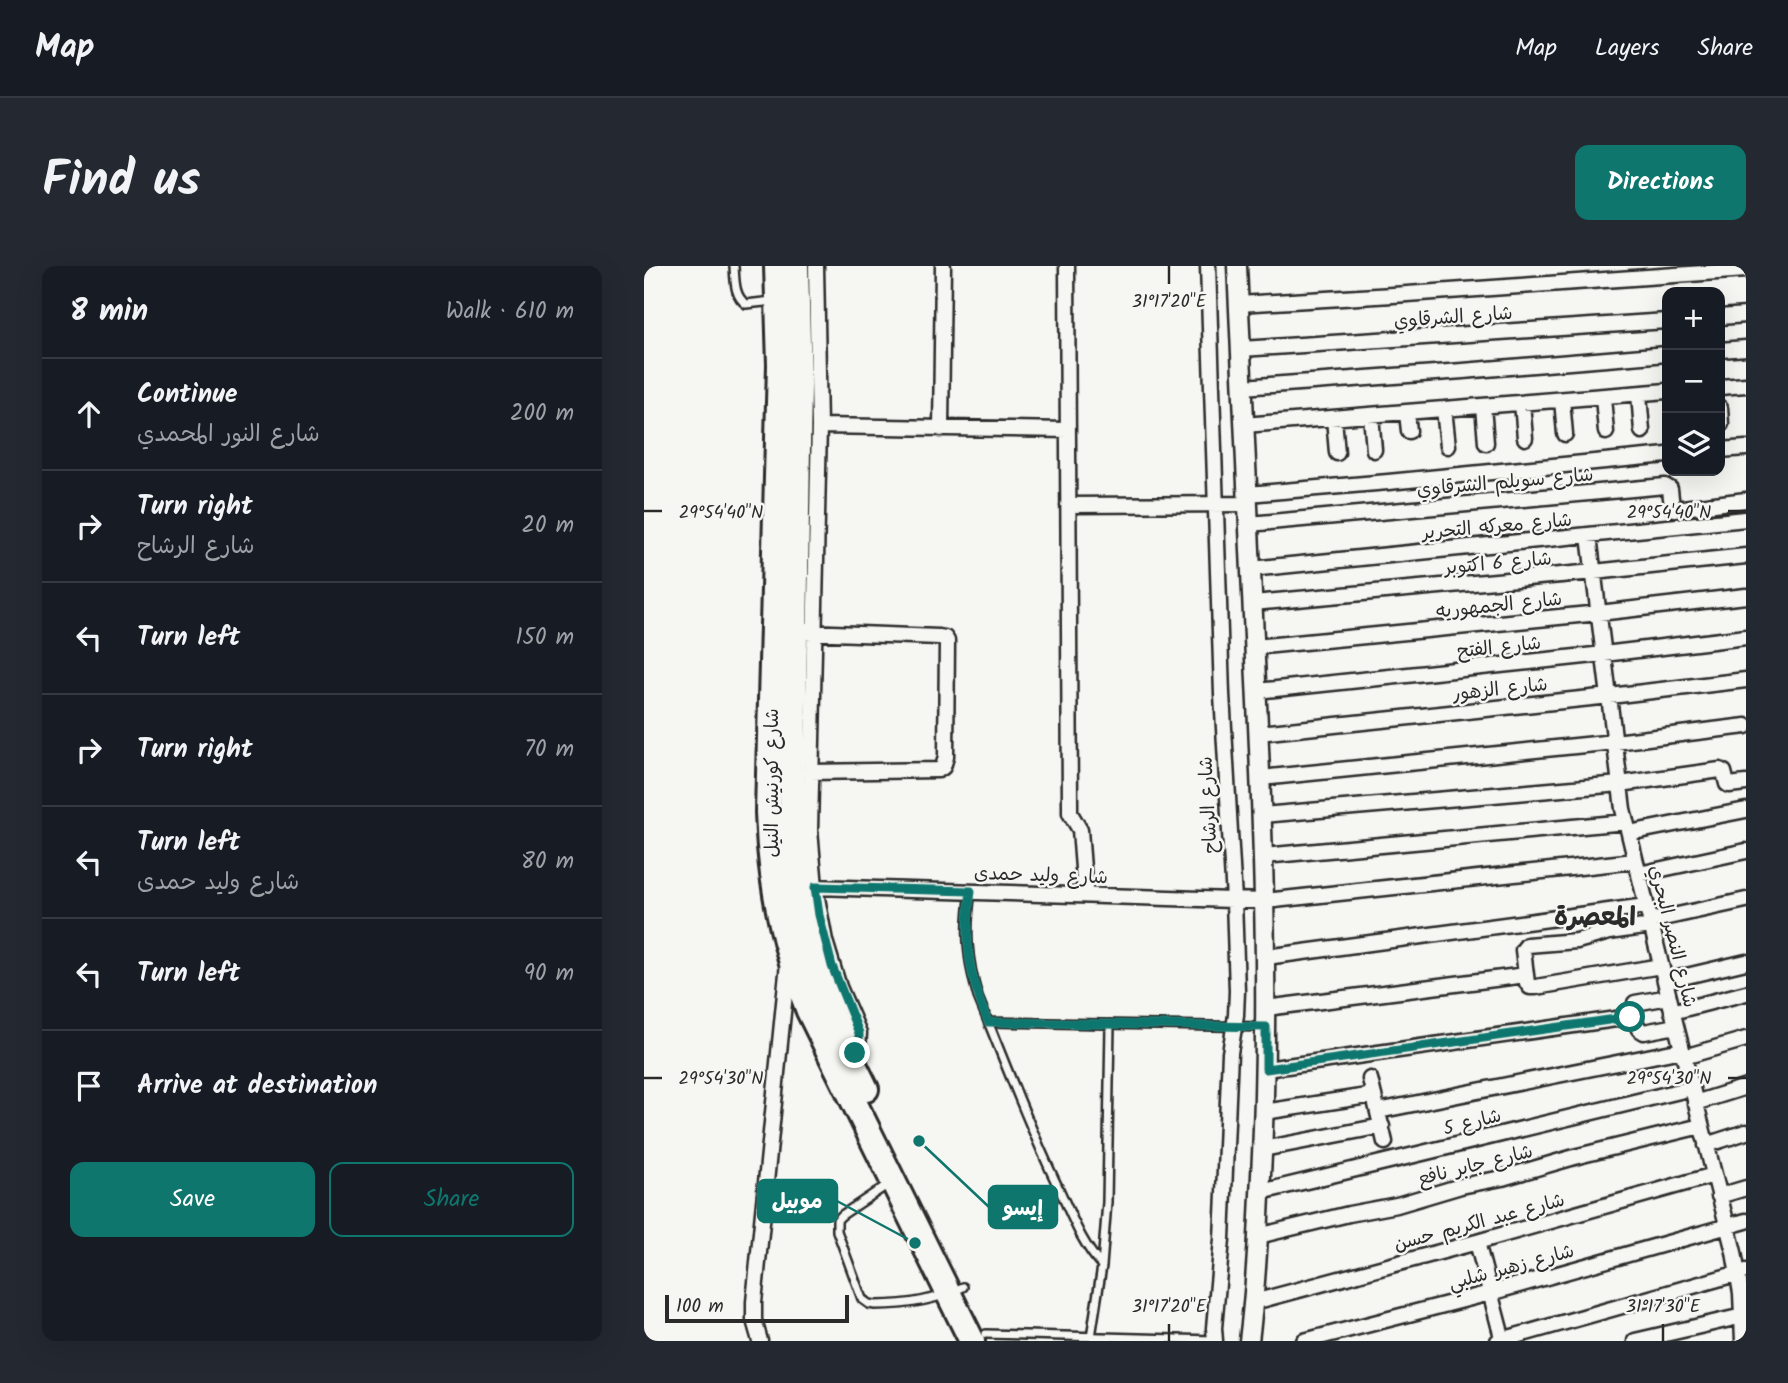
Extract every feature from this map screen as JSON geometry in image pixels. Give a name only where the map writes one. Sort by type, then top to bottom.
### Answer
[{"type":"highway","name":"شارع كورنيش النيل","points":[[777,266],[788,300],[799,384],[804,632],[792,825],[797,887],[810,951],[831,1014],[956,1291]]},
{"type":"highway","name":"شارع كورنيش النيل","points":[[796,266],[788,300],[779,416],[768,812],[769,850],[776,898],[789,954],[818,1030],[892,1181],[982,1339]]},
{"type":"street","points":[[816,266],[819,426],[804,632],[810,830],[819,915],[832,966],[859,1033],[858,1049],[851,1057]]},
{"type":"street","points":[[941,429],[943,266]]},
{"type":"street","points":[[1067,266],[1070,813],[1080,830],[1085,894]]},
{"type":"street","name":"شارع الرشاح","points":[[1208,266],[1222,694],[1237,991],[1235,1027],[1230,1052],[1215,1341]]},
{"type":"street","points":[[1237,266],[1261,778],[1266,957],[1263,1149],[1254,1302],[1249,1341]]},
{"type":"street","points":[[1239,304],[1746,270]]},
{"type":"street","points":[[1725,317],[1746,315]]},
{"type":"street","name":"شارع الشرقاوي","points":[[1241,349],[1662,321]]},
{"type":"street","points":[[1725,350],[1746,348]]},
{"type":"street","points":[[1243,387],[1662,354]]},
{"type":"street","points":[[1725,387],[1746,385]]},
{"type":"street","points":[[1244,425],[1662,392]]},
{"type":"street","points":[[1639,394],[1642,432]]},
{"type":"street","points":[[1603,397],[1606,432]]},
{"type":"street","points":[[1562,400],[1565,434]]},
{"type":"street","points":[[1522,403],[1525,438]]},
{"type":"street","points":[[1483,406],[1486,443]]},
{"type":"street","points":[[1444,410],[1448,446]]},
{"type":"street","points":[[1407,412],[1409,431]]},
{"type":"street","points":[[1371,415],[1374,450]]},
{"type":"street","points":[[1334,418],[1338,453]]},
{"type":"street","points":[[819,426],[1068,430]]},
{"type":"street","points":[[1725,450],[1746,448]]},
{"type":"street","points":[[1068,505],[1215,505],[1388,482],[1662,455]]},
{"type":"street","name":"شارع سويلم الشرقاوي","points":[[1249,524],[1665,486],[1670,489],[1672,507],[1675,509],[1746,500]]},
{"type":"street","name":"شارع معركه التحرير","points":[[1251,569],[1746,519]]},
{"type":"street","name":"شارع النصر البحري","points":[[1589,536],[1619,784],[1627,828],[1719,1196],[1742,1272],[1741,1332]]},
{"type":"street","name":"شارع 6 اكتوبر","points":[[1253,603],[1746,556]]},
{"type":"street","name":"شارع الجمهوريه","points":[[1255,647],[1746,596]]},
{"type":"street","points":[[804,632],[945,638],[947,641],[946,757],[943,767],[810,772]]},
{"type":"street","name":"شارع الفتح","points":[[1256,691],[1746,637]]},
{"type":"street","name":"شارع الزهور","points":[[1259,733],[1746,680]]},
{"type":"street","points":[[1261,778],[1746,726]]},
{"type":"street","points":[[1262,815],[1619,784],[1720,770],[1724,772],[1727,784],[1746,783]]},
{"type":"street","points":[[1264,856],[1627,828],[1746,810]]},
{"type":"street","name":"شارع وليد حمدى","points":[[815,887],[1265,901],[1637,867],[1746,851]]},
{"type":"street","points":[[1661,966],[1534,988],[1528,985],[1523,948],[1527,945],[1577,941],[1746,900]]},
{"type":"street","points":[[1266,957],[1646,906]]},
{"type":"street","points":[[755,1340],[754,1302],[789,954]]},
{"type":"street","points":[[1665,981],[1746,962]]},
{"type":"street","points":[[1266,1008],[1526,975]]},
{"type":"street","points":[[1266,1069],[1630,1017],[1644,1032],[1746,993]]},
{"type":"street","points":[[1635,1003],[1669,997]]},
{"type":"street","points":[[1378,1111],[1683,1054],[1746,1039]]},
{"type":"street","points":[[1370,1079],[1385,1142]]},
{"type":"street","points":[[1695,1103],[1746,1087]]},
{"type":"street","name":"شارع 5","points":[[1261,1192],[1692,1088]]},
{"type":"street","points":[[1264,1112],[1374,1095]]},
{"type":"street","points":[[1263,1149],[1381,1126]]},
{"type":"street","name":"شارع جابر نافع","points":[[1258,1236],[1397,1205],[1461,1186],[1526,1172],[1578,1156],[1701,1126]]},
{"type":"street","points":[[1706,1144],[1746,1132]]},
{"type":"street","name":"شارع عبد الكريم حسن","points":[[1254,1302],[1714,1175]]},
{"type":"street","points":[[1719,1196],[1746,1188]]},
{"type":"street","name":"شارع زهير شلبي","points":[[1304,1341],[1490,1293],[1746,1221]]},
{"type":"street","points":[[1477,1242],[1501,1341],[1742,1272]]},
{"type":"street","points":[[1636,1341],[1741,1332]]},
{"type":"lane","points":[[734,266],[737,292],[742,302],[746,304],[788,300]]},
{"type":"lane","points":[[971,891],[967,945],[974,984],[1048,1167],[1079,1233],[1102,1266]]},
{"type":"lane","points":[[988,1022],[1266,1027]]},
{"type":"lane","points":[[1091,1337],[1102,1266],[1107,1202],[1110,1024]]},
{"type":"lane","points":[[892,1181],[837,1220],[837,1231],[860,1296],[869,1304],[895,1305],[920,1302],[956,1291]]},
{"type":"lane","points":[[982,1339],[1091,1337],[1215,1341]]},
{"type":"place","name":"إيسو","points":[[919,1141]]},
{"type":"place","name":"موبيل","points":[[915,1243]]},
{"type":"district","name":"المعصرة","points":[[1595,916]]},
{"type":"route","points":[[855,1053],[859,1044],[859,1033],[832,966],[815,887],[971,891],[967,918],[970,971],[988,1022],[1266,1027],[1266,1069],[1630,1017]]}]
